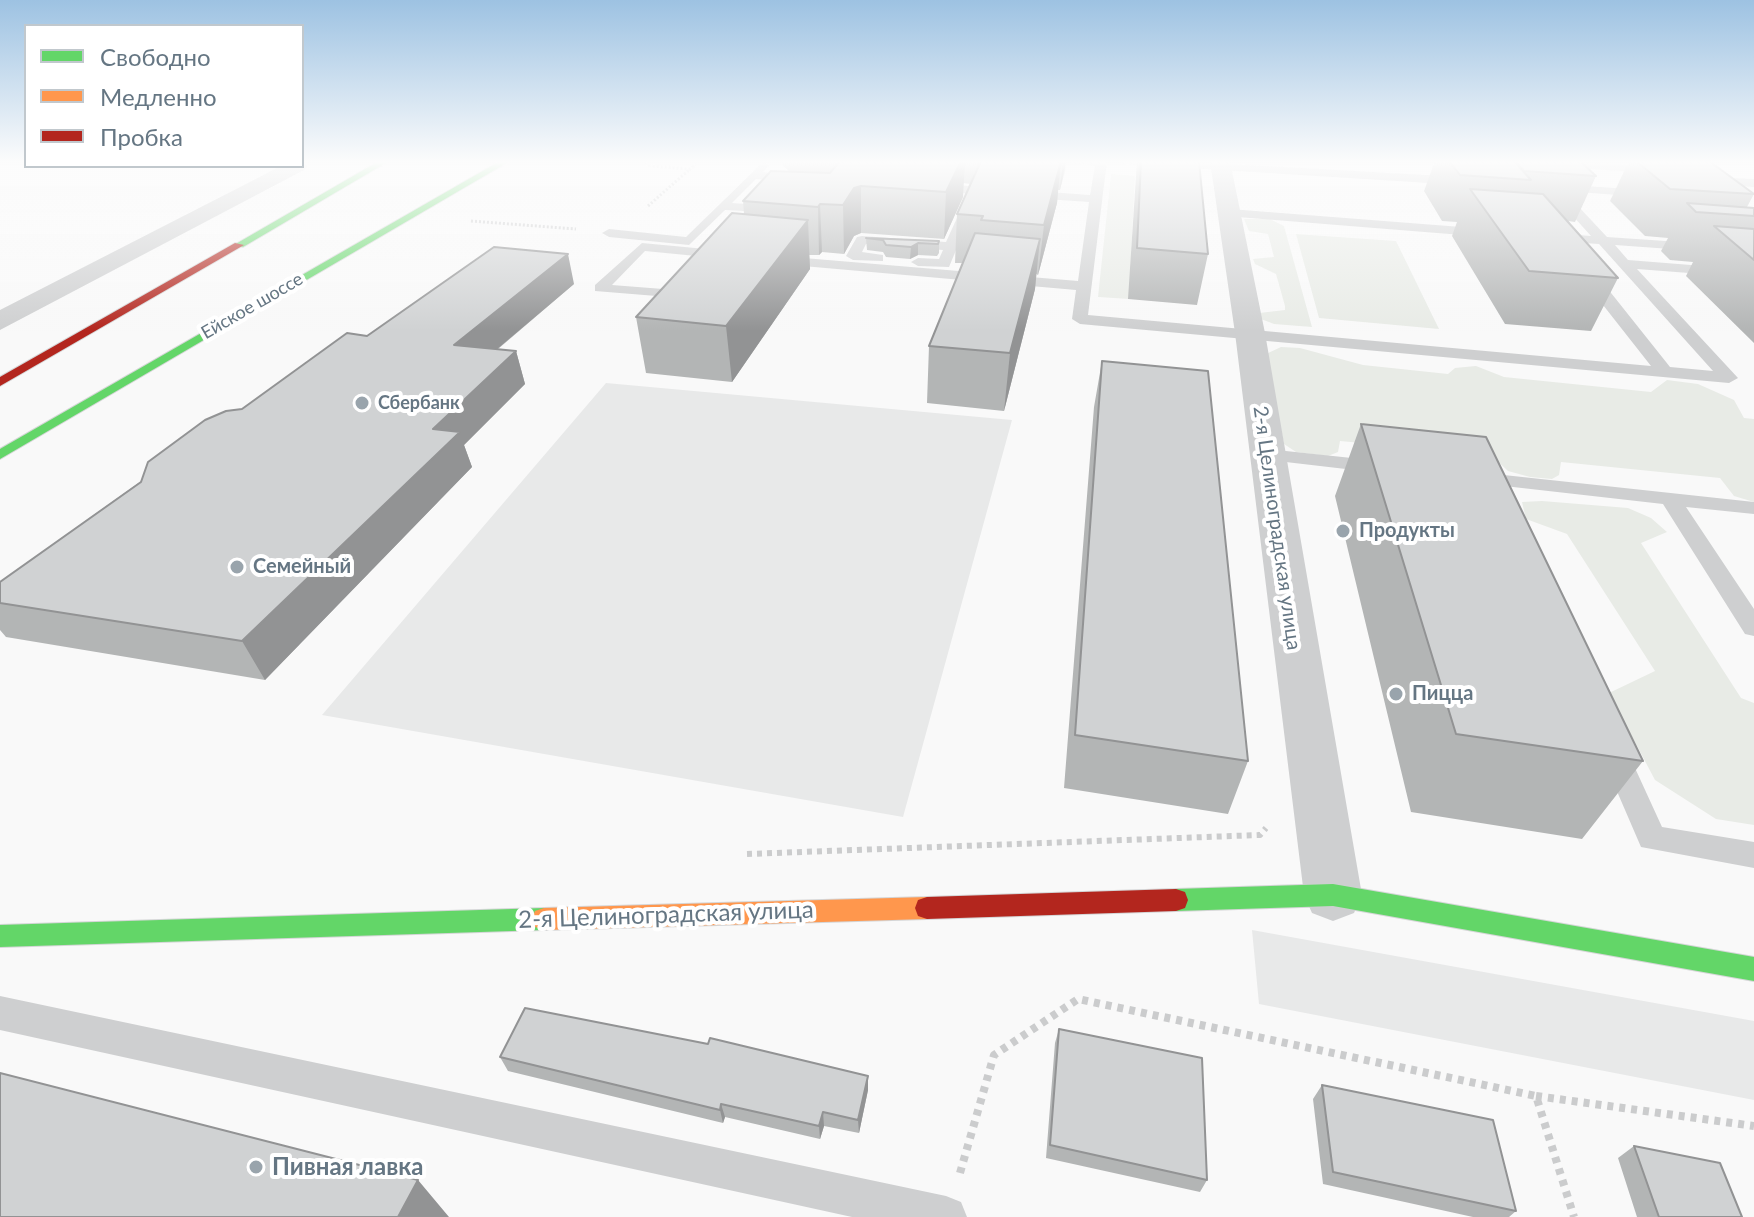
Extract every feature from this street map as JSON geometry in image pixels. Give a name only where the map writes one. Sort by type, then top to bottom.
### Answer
[{"type":"main road","points":[[0,382],[286,218]]},
{"type":"main road","name":"Ейское шоссе","points":[[0,455],[407,218]]},
{"type":"main road","name":"2-я Целиноградская улица","points":[[0,936],[1333,895],[1754,969]]},
{"type":"street","points":[[0,321],[198,218]]},
{"type":"street","name":"2-я Целиноградская улица","points":[[1231,218],[1333,895]]},
{"type":"lane","points":[[609,233],[689,241],[711,218]]},
{"type":"lane","points":[[952,247],[862,240],[853,256],[944,264],[952,247],[964,218]]},
{"type":"lane","points":[[1093,218],[1080,319],[1729,378],[1641,280],[1580,218]]},
{"type":"lane","points":[[1294,218],[1499,233]]},
{"type":"lane","points":[[1544,237],[1754,251]]},
{"type":"lane","points":[[676,295],[600,288],[642,247],[737,256]]},
{"type":"lane","points":[[769,259],[1084,286]]},
{"type":"lane","points":[[1624,264],[1754,274]]},
{"type":"lane","points":[[1641,280],[1588,277],[1665,372]]},
{"type":"lane","points":[[1267,455],[1403,470]]},
{"type":"lane","points":[[1449,475],[1754,508]]},
{"type":"lane","points":[[1494,480],[1507,508]]},
{"type":"lane","points":[[1670,499],[1754,628]]},
{"type":"lane","points":[[1601,723],[1652,838],[1754,855]]},
{"type":"lane","points":[[0,1013],[951,1202]]},
{"type":"path","points":[[470,221],[609,233]]},
{"type":"path","points":[[951,1202],[994,1055],[1078,999],[1536,1096],[1754,1126]]},
{"type":"path","points":[[1536,1096],[1574,1217]]},
{"type":"shaded area","points":[[1106,218],[1133,218],[1129,299],[1098,297]]},
{"type":"shaded area","points":[[1244,219],[1270,219],[1284,226],[1312,327],[1274,324],[1261,319],[1259,313],[1285,310],[1285,306],[1276,274],[1255,264],[1253,259],[1274,257],[1268,234],[1249,231]]},
{"type":"shaded area","points":[[1296,234],[1396,241],[1439,329],[1319,318]]},
{"type":"shaded area","points":[[1281,347],[1300,348],[1363,365],[1448,374],[1455,368],[1476,366],[1504,377],[1651,392],[1667,380],[1698,384],[1734,400],[1744,418],[1754,419],[1754,502],[1734,496],[1720,478],[1561,462],[1559,475],[1552,479],[1530,477],[1508,471],[1491,455],[1340,441],[1338,452],[1328,456],[1296,452],[1284,444],[1266,354]]},
{"type":"shaded area","points":[[606,383],[1012,420],[903,817],[322,715]]},
{"type":"shaded area","points":[[1522,502],[1628,508],[1651,518],[1667,532],[1641,543],[1741,698],[1754,703],[1754,825],[1716,819],[1655,780],[1609,693],[1655,671],[1567,534],[1526,519]]},
{"type":"shaded area","points":[[1252,930],[1754,1021],[1754,1100],[1259,1004]]},
{"type":"building","points":[[728,218],[808,220],[726,326],[636,317]]},
{"type":"building","points":[[982,218],[1046,218],[1044,225],[981,220]]},
{"type":"building","points":[[1138,218],[1204,218],[1208,254],[1137,248]]},
{"type":"building","points":[[1491,218],[1564,218],[1618,278],[1529,271]]},
{"type":"building","points":[[1714,226],[1754,229],[1754,260]]},
{"type":"building","points":[[975,233],[1040,239],[1010,353],[929,346]]},
{"type":"building","points":[[866,238],[939,241],[938,244],[918,243],[911,247],[886,245],[883,240]]},
{"type":"building","points":[[494,247],[568,254],[454,345],[516,351],[433,429],[460,432],[242,641],[0,603],[0,582],[141,482],[148,462],[205,420],[226,411],[242,409],[347,333],[367,336]]},
{"type":"building","points":[[1102,361],[1208,371],[1248,761],[1075,735]]},
{"type":"building","points":[[1361,424],[1486,437],[1643,761],[1456,734]]},
{"type":"building","points":[[525,1008],[708,1044],[710,1038],[868,1076],[858,1120],[823,1112],[819,1126],[721,1104],[720,1110],[500,1057]]},
{"type":"building","points":[[1059,1029],[1202,1058],[1207,1180],[1050,1145]]},
{"type":"building","points":[[0,1073],[418,1180],[398,1217],[0,1217]]},
{"type":"building","points":[[1322,1085],[1493,1120],[1516,1211],[1333,1172]]},
{"type":"building","points":[[1634,1146],[1720,1163],[1742,1217],[1659,1217]]},
{"type":"traffic: fast","points":[[239,245],[286,218]]},
{"type":"traffic: fast","points":[[0,455],[408,218]]},
{"type":"traffic: fast","points":[[1176,900],[1333,895],[1754,969]]},
{"type":"traffic: fast","points":[[0,936],[544,919]]},
{"type":"traffic: slow","points":[[544,919],[927,908]]},
{"type":"traffic: jam","points":[[0,382],[239,245]]},
{"type":"traffic: jam","points":[[927,908],[1176,900]]},
{"type":"place","name":"Сбербанк","points":[[362,403]]},
{"type":"place","name":"Продукты","points":[[1343,531]]},
{"type":"place","name":"Семейный","points":[[237,567]]},
{"type":"place","name":"Пицца","points":[[1396,694]]},
{"type":"place","name":"Пивная лавка","points":[[256,1167]]}]
